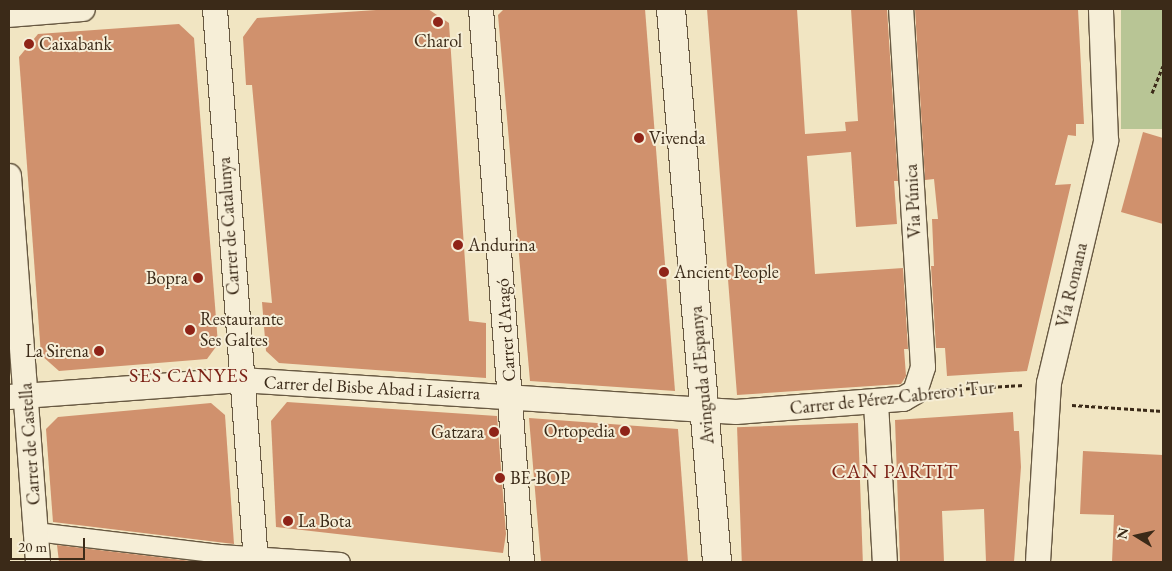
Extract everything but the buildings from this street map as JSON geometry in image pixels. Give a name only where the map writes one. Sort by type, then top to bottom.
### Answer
[{"type":"street","points":[[9,15],[83,9]]},
{"type":"street","name":"Carrer de Catalunya","points":[[215,9],[241,380],[256,559]]},
{"type":"street","name":"Carrer d'Aragó","points":[[481,9],[522,562]]},
{"type":"street","name":"Avinguda d'Espanya","points":[[671,9],[717,562]]},
{"type":"street","name":"Via Púnica","points":[[901,9],[923,367],[915,392]]},
{"type":"street","name":"Vía Romana","points":[[1038,562],[1048,393],[1106,141],[1101,9]]},
{"type":"street","name":"Carrer de Castella","points":[[9,176],[18,397],[36,532],[38,562]]},
{"type":"street","name":"Carrer del Bisbe Abad i Lasierra","points":[[18,397],[241,380],[705,409]]},
{"type":"street","name":"Carrer de Pérez-Cabrero i Tur","points":[[705,409],[752,411],[876,403],[903,399],[915,392]]},
{"type":"street","points":[[876,403],[885,562]]},
{"type":"street","points":[[36,532],[256,559],[341,562]]},
{"type":"path","points":[[1152,93],[1163,66]]},
{"type":"path","name":"Carrer de Pérez-Cabrero i Tur","points":[[915,392],[1048,393],[1163,411]]},
{"type":"green space","points":[[1121,9],[1163,9],[1163,129],[1121,129]]},
{"type":"place","name":"Charol","points":[[438,22]]},
{"type":"place","name":"Caixabank","points":[[29,44]]},
{"type":"place","name":"Vivenda","points":[[639,138]]},
{"type":"place","name":"Andurina","points":[[458,245]]},
{"type":"place","name":"Ancient People","points":[[664,272]]},
{"type":"place","name":"Bopra","points":[[198,278]]},
{"type":"place","name":"Restaurante Ses Galtes","points":[[190,330]]},
{"type":"place","name":"La Sirena","points":[[99,351]]},
{"type":"place","name":"Ortopedia","points":[[625,431]]},
{"type":"place","name":"Gatzara","points":[[494,432]]},
{"type":"place","name":"BE-BOP","points":[[500,478]]},
{"type":"place","name":"La Bota","points":[[288,521]]},
{"type":"district","name":"SES CANYES","points":[[189,375]]},
{"type":"district","name":"CAN PARTIT","points":[[895,471]]}]
